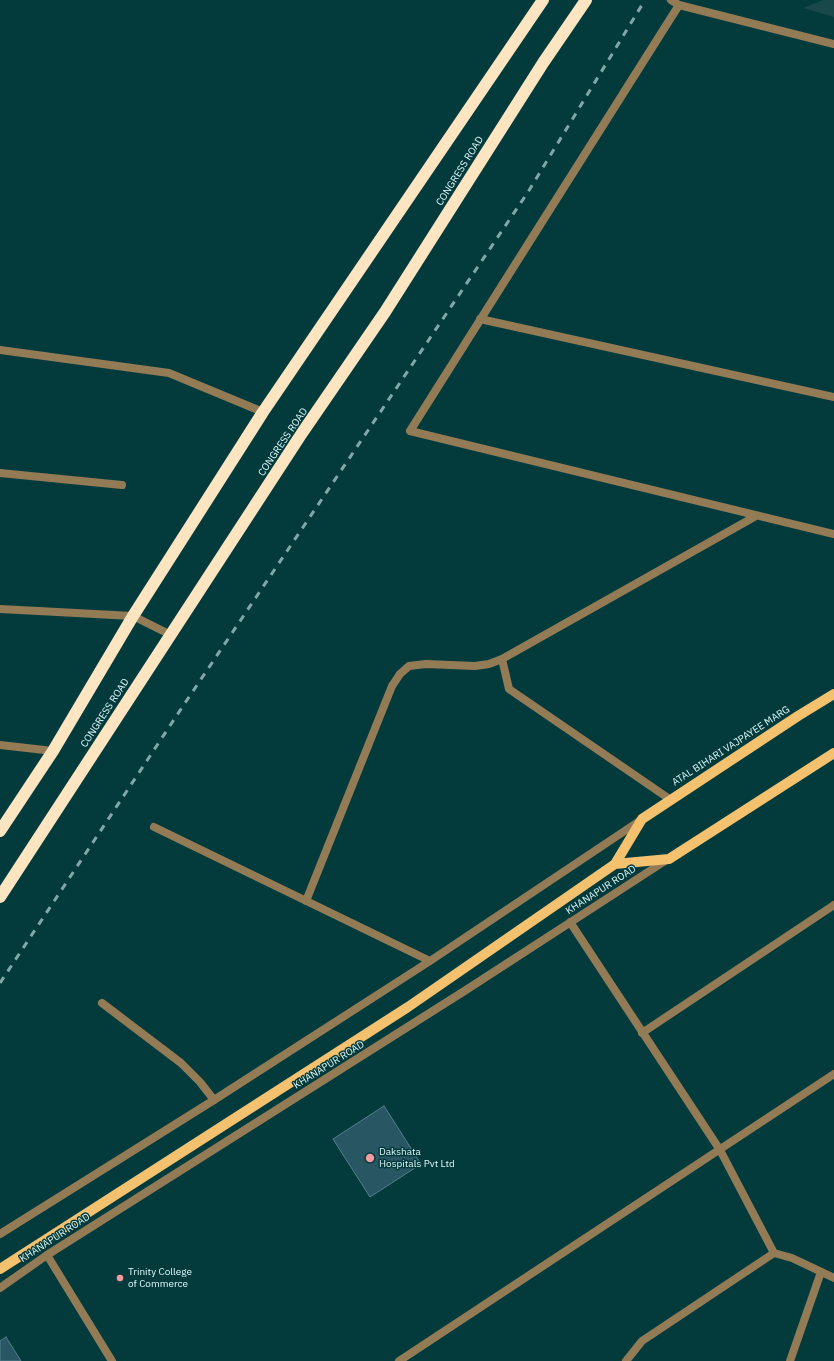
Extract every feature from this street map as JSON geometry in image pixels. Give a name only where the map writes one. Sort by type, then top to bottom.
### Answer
[{"type":"highway","points":[[0,831],[53,751],[133,616],[263,412],[543,0]]},
{"type":"highway","name":"CONGRESS ROAD","points":[[0,898],[302,434],[385,312],[543,63],[586,0]]},
{"type":"main road","name":"ATAL BIHARI VAJPAYEE MARG","points":[[642,819],[798,716],[834,694]]},
{"type":"main road","points":[[615,864],[669,859],[834,753]]},
{"type":"main road","points":[[0,1269],[408,1007],[615,864],[642,819]]},
{"type":"street","points":[[671,0],[679,5],[834,44]]},
{"type":"street","points":[[679,5],[410,431],[834,534]]},
{"type":"street","points":[[480,319],[834,398]]},
{"type":"street","points":[[0,350],[169,373],[263,412]]},
{"type":"street","points":[[0,473],[122,486]]},
{"type":"street","points":[[306,901],[392,686],[400,674],[409,666],[426,664],[475,666],[489,664],[502,659],[756,516]]},
{"type":"street","points":[[0,609],[133,616],[170,635]]},
{"type":"street","points":[[502,659],[509,689],[671,800]]},
{"type":"street","points":[[0,745],[53,751]]},
{"type":"street","points":[[0,1234],[214,1100],[430,961],[642,819]]},
{"type":"street","points":[[154,827],[430,961]]},
{"type":"street","name":"KHANAPUR ROAD","points":[[0,1288],[47,1254],[466,990],[669,859]]},
{"type":"street","points":[[642,1033],[834,905]]},
{"type":"street","points":[[570,922],[720,1150],[774,1253],[792,1258],[834,1278]]},
{"type":"street","points":[[102,1003],[181,1063],[200,1082],[214,1100]]},
{"type":"street","points":[[399,1361],[834,1074]]},
{"type":"street","points":[[626,1361],[642,1341],[774,1253]]},
{"type":"street","points":[[47,1254],[112,1361]]},
{"type":"street","points":[[790,1361],[822,1272]]},
{"type":"shaded area","points":[[823,0],[834,0],[834,17],[803,8]]},
{"type":"building","points":[[384,1106],[421,1164],[370,1197],[333,1139]]},
{"type":"building","points":[[6,1337],[21,1361],[0,1361],[0,1341]]},
{"type":"railway","points":[[0,983],[183,706],[528,192],[645,0]]},
{"type":"place","name":"Dakshata Hospitals Pvt Ltd","points":[[370,1158]]},
{"type":"place","name":"Trinity College of Commerce","points":[[120,1278]]}]
